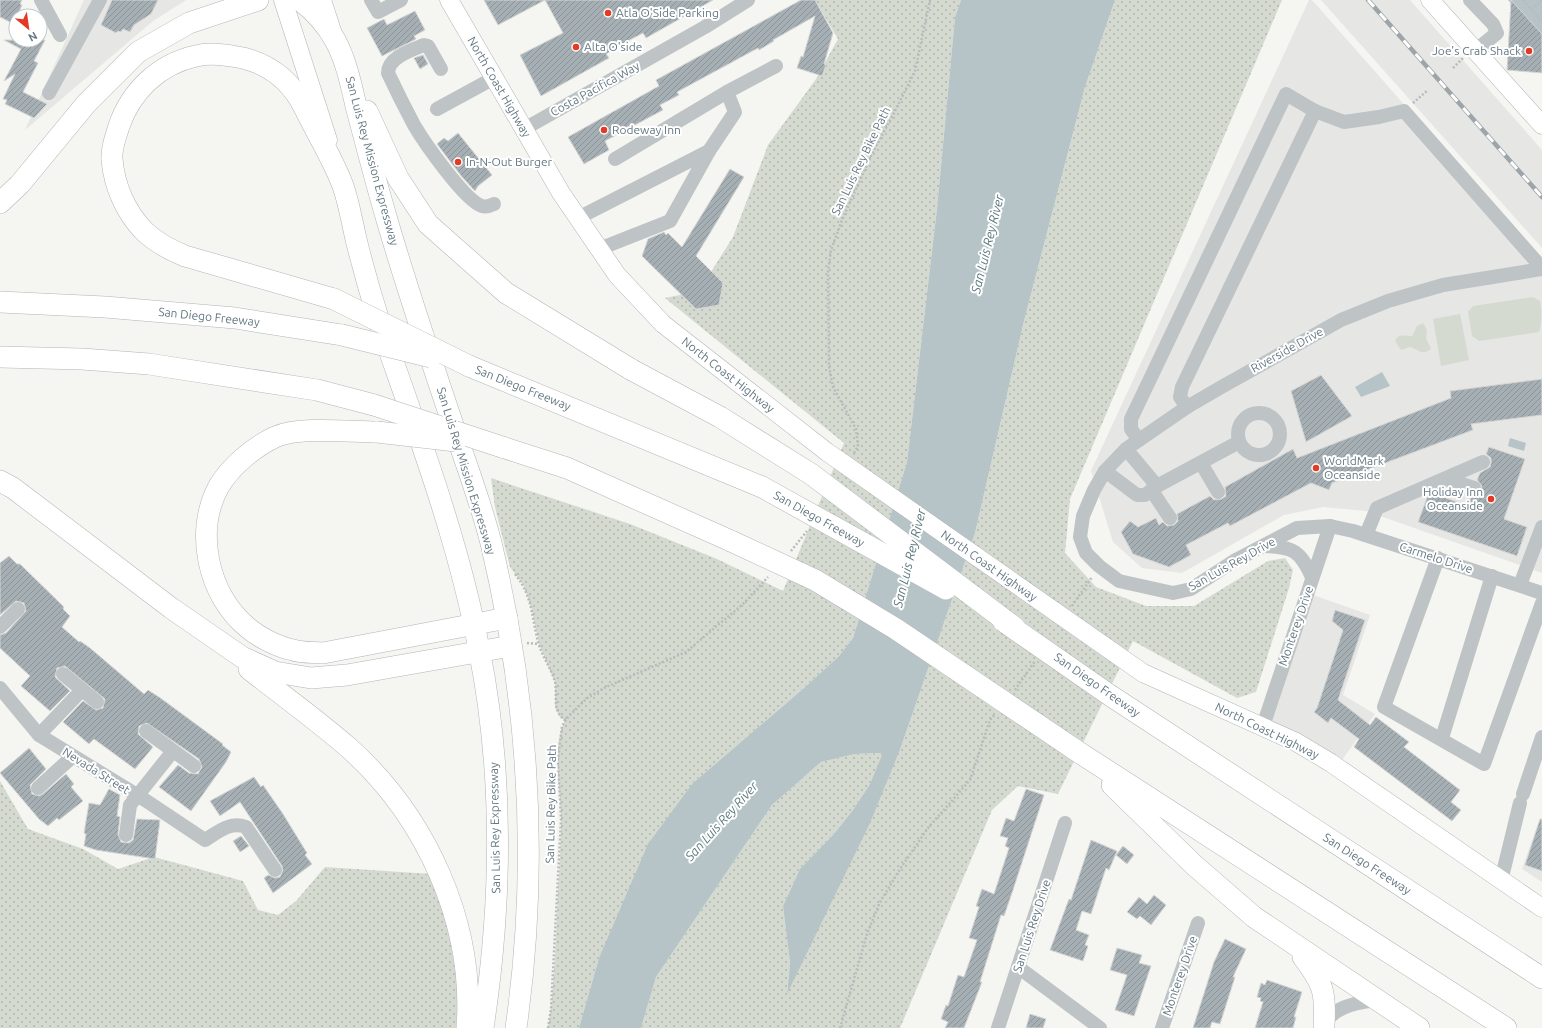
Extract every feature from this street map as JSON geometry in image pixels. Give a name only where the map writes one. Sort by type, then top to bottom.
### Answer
[{"type":"highway","points":[[0,203],[20,184],[86,104],[138,52],[189,23],[258,0]]},
{"type":"highway","points":[[300,0],[314,10],[335,40]]},
{"type":"highway","name":"San Luis Rey Mission Expressway","points":[[335,40],[345,64],[379,194],[408,291],[490,541],[507,618],[526,761],[529,845],[528,915],[522,989],[516,1028]]},
{"type":"highway","points":[[469,366],[334,299],[185,256],[163,246],[145,232],[132,216],[122,200],[112,156],[124,111],[135,94],[152,76],[197,55],[228,55],[260,62],[281,76],[295,90],[343,185],[367,285],[436,489],[474,625],[480,652]]},
{"type":"highway","points":[[345,64],[398,178],[428,224],[506,293],[632,370],[720,417],[811,474],[1014,627]]},
{"type":"highway","name":"San Diego Freeway","points":[[0,302],[105,307],[235,318],[342,335],[469,366],[762,487],[1014,627],[1111,696],[1542,978]]},
{"type":"highway","points":[[0,357],[82,359],[149,364],[317,390],[374,405],[567,468],[731,541],[815,580],[896,629],[1080,753],[1506,1028]]},
{"type":"highway","points":[[502,447],[377,432],[300,431],[276,436],[257,448],[232,469],[219,486],[211,506],[208,528],[208,555],[212,573],[225,602],[234,615],[248,628],[271,641],[293,650],[323,653],[507,618]]},
{"type":"highway","points":[[0,481],[13,488],[171,608],[349,748],[377,776],[403,808],[421,835],[436,866],[455,918],[467,982],[467,1028]]},
{"type":"highway","points":[[171,608],[242,657],[275,672],[311,678],[347,675],[511,646]]},
{"type":"highway","name":"San Luis Rey Expressway","points":[[480,652],[489,710],[495,771],[498,860],[491,968],[483,1028]]},
{"type":"highway","points":[[1080,753],[1194,865],[1254,917],[1419,1028]]},
{"type":"highway","points":[[1295,945],[1318,977],[1324,992],[1326,1004],[1324,1026]]},
{"type":"main road","points":[[283,0],[343,185]]},
{"type":"main road","name":"San Luis Rey Mission Expressway","points":[[322,0],[335,40]]},
{"type":"main road","name":"North Coast Highway","points":[[449,0],[524,129],[599,250],[617,275],[663,324],[827,452],[1142,673],[1296,742],[1331,763],[1542,908]]},
{"type":"main road","points":[[1430,0],[1542,125]]},
{"type":"street","points":[[41,0],[60,35]]},
{"type":"street","points":[[49,93],[100,0]]},
{"type":"street","points":[[371,0],[378,12],[401,0]]},
{"type":"street","name":"Costa Pacifica Way","points":[[524,129],[704,27],[748,0]]},
{"type":"street","points":[[1470,0],[1493,24],[1497,33],[1475,51]]},
{"type":"street","points":[[441,69],[428,46],[424,45],[392,61],[388,67],[388,73],[415,127],[457,185],[472,201],[487,207],[494,204]]},
{"type":"street","points":[[615,158],[727,92],[776,66]]},
{"type":"street","points":[[437,109],[494,78]]},
{"type":"street","points":[[599,250],[670,221],[709,151],[735,112],[727,92]]},
{"type":"street","points":[[1138,439],[1131,429],[1131,419],[1286,94],[1315,111],[1344,122],[1379,117],[1404,110],[1542,269]]},
{"type":"street","points":[[1187,407],[1180,397],[1182,387],[1315,111]]},
{"type":"street","points":[[578,218],[709,151]]},
{"type":"street","name":"Riverside Drive","points":[[1083,516],[1105,472],[1126,449],[1138,439],[1187,407],[1341,320],[1388,301],[1443,284],[1542,269]]},
{"type":"street","points":[[1105,472],[1137,495],[1145,495],[1239,442]]},
{"type":"street","points":[[1126,449],[1154,489],[1170,518]]},
{"type":"street","points":[[1366,535],[1377,508],[1483,462]]},
{"type":"street","points":[[1201,463],[1218,492]]},
{"type":"street","points":[[1446,479],[1474,488]]},
{"type":"street","name":"San Luis Rey Drive","points":[[1083,516],[1080,538],[1086,553],[1099,566],[1119,581],[1173,593],[1191,589],[1234,561],[1297,528],[1330,526]]},
{"type":"street","name":"Carmelo Drive","points":[[1330,526],[1366,535],[1542,593]]},
{"type":"street","name":"Monterey Drive","points":[[1262,726],[1330,526]]},
{"type":"street","points":[[1520,585],[1542,527]]},
{"type":"street","points":[[1263,546],[1285,547],[1303,558],[1312,577]]},
{"type":"street","points":[[1438,558],[1384,707],[1442,738],[1484,764],[1542,603]]},
{"type":"street","points":[[1442,738],[1492,576]]},
{"type":"street","points":[[0,627],[18,609]]},
{"type":"street","points":[[63,674],[96,702]]},
{"type":"street","name":"Nevada Street","points":[[0,688],[39,735],[205,840],[226,827],[238,824],[246,827],[275,870]]},
{"type":"street","points":[[39,735],[82,690]]},
{"type":"street","points":[[146,731],[194,766]]},
{"type":"street","points":[[1501,881],[1522,798],[1542,737]]},
{"type":"street","points":[[126,835],[130,805],[173,750]]},
{"type":"street","points":[[38,788],[72,757]]},
{"type":"street","name":"San Luis Rey Drive","points":[[998,1028],[1065,823]]},
{"type":"street","name":"Monterey Drive","points":[[1162,1028],[1198,923]]},
{"type":"street","points":[[1018,967],[1100,1028]]},
{"type":"street","points":[[1324,1026],[1334,1013],[1349,1004],[1376,1000]]},
{"type":"path","name":"San Luis Rey Bike Path","points":[[850,459],[858,446],[856,429],[833,387],[829,366],[828,271],[831,250],[842,220],[871,156],[895,112],[914,71],[930,0]]},
{"type":"path","points":[[1523,0],[1542,22]]},
{"type":"path","points":[[1531,9],[1542,0]]},
{"type":"path","points":[[1404,110],[1428,90]]},
{"type":"path","points":[[788,554],[803,538],[811,524]]},
{"type":"path","points":[[1068,611],[1099,566]]},
{"type":"path","points":[[515,573],[524,586],[532,610],[539,644],[555,682],[555,708],[560,717],[566,721]]},
{"type":"path","name":"San Luis Rey Bike Path","points":[[548,1028],[551,1009],[556,940],[561,820],[558,760],[560,741],[566,721],[586,699],[604,688],[686,652],[743,604],[768,576]]},
{"type":"path","points":[[1012,693],[1038,656]]},
{"type":"path","points":[[840,1028],[867,934],[879,904],[900,869],[928,828],[970,780],[990,720],[999,709]]},
{"type":"shaded area","points":[[84,0],[186,0],[153,21],[25,130]]},
{"type":"shaded area","points":[[815,0],[961,0],[955,17],[937,209],[907,462],[853,638],[839,656],[804,688],[693,783],[599,958],[579,1028],[548,1028],[554,973],[561,845],[558,743],[565,721],[560,717],[555,708],[555,682],[539,644],[532,610],[524,586],[510,567],[495,507],[491,478],[630,524],[717,559],[783,591],[844,443],[665,298],[699,291],[733,237],[768,145],[816,79],[838,39]]},
{"type":"shaded area","points":[[1115,0],[1282,0],[1070,499],[1065,553],[1096,587],[1146,606],[1194,606],[1268,561],[1285,558],[1293,570],[1289,588],[1256,692],[1237,698],[1133,641],[1058,794],[1018,786],[992,810],[900,1028],[641,1028],[656,977],[772,805],[821,762],[855,754],[884,753],[870,784],[853,810],[833,835],[800,869],[783,906],[790,963],[787,992],[901,747],[975,533],[1024,321],[1085,87]]},
{"type":"shaded area","points":[[1309,0],[1312,0],[1542,261],[1542,573],[1366,511],[1323,507],[1284,515],[1182,573],[1142,568],[1113,542],[1091,471]]},
{"type":"shaded area","points":[[1321,0],[1410,0],[1542,150],[1542,248]]},
{"type":"shaded area","points":[[1533,297],[1540,301],[1541,325],[1539,332],[1479,341],[1472,336],[1468,312],[1473,306]]},
{"type":"shaded area","points":[[1460,314],[1469,360],[1441,366],[1433,319]]},
{"type":"shaded area","points":[[1423,323],[1427,330],[1426,338],[1431,349],[1425,352],[1420,352],[1410,347],[1401,350],[1395,341],[1396,338],[1402,336],[1412,336],[1417,326]]},
{"type":"shaded area","points":[[1313,595],[1370,615],[1343,695],[1375,714],[1342,760],[1270,719]]},
{"type":"shaded area","points":[[0,781],[28,829],[83,849],[118,869],[154,857],[243,881],[258,910],[278,915],[296,901],[325,867],[431,874],[443,903],[460,977],[456,1028],[0,1028]]},
{"type":"shaded area","points":[[1539,821],[1542,822],[1542,882],[1522,869]]},
{"type":"water","name":"San Luis Rey River","points":[[961,0],[1115,0],[1085,87],[1024,321],[975,533],[901,747],[870,823],[787,994],[790,963],[783,906],[800,869],[833,835],[853,810],[870,784],[883,753],[855,754],[821,762],[772,805],[656,977],[641,1028],[579,1028],[599,958],[648,844],[693,783],[804,688],[839,656],[853,638],[907,462],[937,209],[955,17]]},
{"type":"water","points":[[1508,0],[1542,0],[1542,39]]},
{"type":"water","points":[[1382,372],[1390,386],[1361,397],[1355,387]]},
{"type":"water","points":[[1510,438],[1526,443],[1524,451],[1508,446]]},
{"type":"building","points":[[0,0],[22,0],[20,4],[22,5],[21,8],[8,8],[8,21],[0,17]]},
{"type":"building","points":[[112,0],[158,0],[151,14],[134,25],[130,32],[123,29],[121,32],[118,31],[116,33],[101,25]]},
{"type":"building","points":[[484,0],[545,0],[498,25]]},
{"type":"building","name":"Alta O'side","points":[[545,0],[713,0],[646,38],[643,33],[624,43],[606,54],[609,58],[541,96],[520,55],[563,33]]},
{"type":"building","points":[[801,0],[815,0],[833,33],[822,76],[797,68],[801,56],[803,57],[815,16],[773,40],[774,41],[759,50],[758,48],[677,92],[679,95],[660,105],[663,110],[605,141],[609,150],[584,164],[568,137],[659,86],[656,80]]},
{"type":"building","points":[[1511,0],[1542,34],[1542,73],[1507,70]]},
{"type":"building","points":[[415,11],[425,30],[414,36],[416,39],[382,56],[367,28],[384,19],[387,25]]},
{"type":"building","points":[[19,48],[41,48],[34,61],[38,63],[23,92],[47,104],[34,118],[5,104],[7,100],[3,99],[15,74],[4,81],[21,49]]},
{"type":"building","points":[[423,55],[428,64],[420,69],[414,58]]},
{"type":"building","name":"In-N-Out Burger","points":[[458,133],[492,175],[478,186],[475,191],[462,177],[437,144],[444,138],[448,141]]},
{"type":"building","points":[[730,169],[744,177],[696,256],[723,283],[719,305],[696,309],[642,256],[648,239],[664,232],[666,235],[668,233],[682,247]]},
{"type":"building","points":[[1321,375],[1352,416],[1306,442],[1291,391]]},
{"type":"building","name":"WorldMark Oceanside","points":[[1542,379],[1542,415],[1471,424],[1473,430],[1332,483],[1329,490],[1311,483],[1230,526],[1228,523],[1186,545],[1191,555],[1169,567],[1133,554],[1121,532],[1130,521],[1138,527],[1156,518],[1159,525],[1163,522],[1167,526],[1174,525],[1178,521],[1177,514],[1210,496],[1214,500],[1222,499],[1226,496],[1225,487],[1293,449],[1297,458],[1451,398],[1450,391]]},
{"type":"building","name":"Holiday Inn Oceanside","points":[[1489,447],[1525,459],[1504,519],[1527,527],[1517,556],[1418,522],[1428,495],[1432,493],[1468,506],[1471,496],[1480,494],[1482,486],[1477,480],[1480,473],[1490,467],[1491,458],[1486,454]]},
{"type":"building","points":[[9,556],[17,564],[20,564],[64,607],[63,609],[70,616],[62,627],[79,642],[80,641],[90,648],[144,694],[148,690],[159,697],[223,744],[222,745],[231,752],[226,762],[191,811],[159,787],[178,765],[189,773],[198,774],[202,767],[199,759],[147,723],[139,726],[138,734],[153,747],[135,769],[94,739],[89,744],[63,722],[83,701],[96,710],[103,708],[105,699],[65,666],[57,668],[55,677],[70,691],[50,711],[21,686],[30,676],[0,648],[0,635],[6,633],[26,611],[24,603],[16,601],[0,615],[0,563]]},
{"type":"building","points":[[1335,610],[1365,620],[1338,700],[1370,725],[1376,717],[1409,742],[1404,747],[1460,790],[1451,802],[1461,810],[1452,821],[1354,747],[1359,739],[1331,718],[1328,723],[1314,712],[1317,708],[1343,630],[1332,621]]},
{"type":"building","points":[[29,748],[46,769],[30,785],[32,794],[39,796],[43,794],[66,774],[74,784],[71,787],[83,801],[59,820],[57,818],[48,826],[39,819],[0,773]]},
{"type":"building","points":[[254,777],[261,787],[263,785],[283,814],[307,853],[305,855],[312,864],[273,893],[264,878],[268,875],[275,878],[280,877],[283,870],[282,866],[240,802],[220,816],[210,801]]},
{"type":"building","points":[[109,789],[120,795],[117,816],[120,817],[118,834],[121,842],[129,843],[133,840],[137,819],[160,820],[155,859],[96,850],[84,846],[86,834],[84,833],[89,803],[100,805]]},
{"type":"building","points":[[1026,789],[1044,795],[1004,916],[1001,915],[980,982],[982,982],[964,1028],[945,1028],[948,1022],[941,1019],[946,1005],[948,1006],[958,975],[964,977],[977,940],[969,938],[979,907],[976,906],[982,889],[994,894],[1009,848],[1005,846],[1008,838],[1000,836],[1006,818],[1014,821]]},
{"type":"building","points":[[1540,819],[1542,819],[1542,871],[1525,865]]},
{"type":"building","points":[[241,836],[249,846],[240,852],[233,841]]},
{"type":"building","points":[[1091,840],[1117,851],[1109,870],[1106,868],[1091,914],[1082,911],[1076,930],[1089,935],[1085,945],[1088,946],[1083,961],[1050,950],[1069,899],[1071,900]]},
{"type":"building","points":[[1123,846],[1134,855],[1127,864],[1116,855]]},
{"type":"building","points":[[1154,895],[1166,905],[1151,925],[1140,916],[1137,919],[1127,912],[1139,897],[1147,904]]},
{"type":"building","points":[[1225,939],[1246,949],[1233,977],[1235,977],[1220,1024],[1212,1022],[1210,1028],[1193,1028],[1214,962]]},
{"type":"building","points":[[1117,948],[1142,955],[1139,963],[1151,966],[1134,1016],[1115,1010],[1127,975],[1110,970]]},
{"type":"building","points":[[1267,980],[1302,992],[1294,1017],[1296,1017],[1293,1028],[1255,1028],[1263,1002],[1260,1001],[1261,998],[1257,997],[1261,983],[1265,985]]},
{"type":"building","points":[[1030,1014],[1046,1019],[1043,1028],[1026,1028]]},
{"type":"railway","points":[[1368,0],[1542,197]]},
{"type":"place","name":"Atla O'Side Parking","points":[[608,13]]},
{"type":"place","name":"Alta O'side","points":[[576,47]]},
{"type":"place","name":"Joe's Crab Shack","points":[[1529,51]]},
{"type":"place","name":"Rodeway Inn","points":[[604,130]]},
{"type":"place","name":"In-N-Out Burger","points":[[458,162]]},
{"type":"place","name":"WorldMark Oceanside","points":[[1316,468]]},
{"type":"place","name":"Holiday Inn Oceanside","points":[[1491,499]]}]
